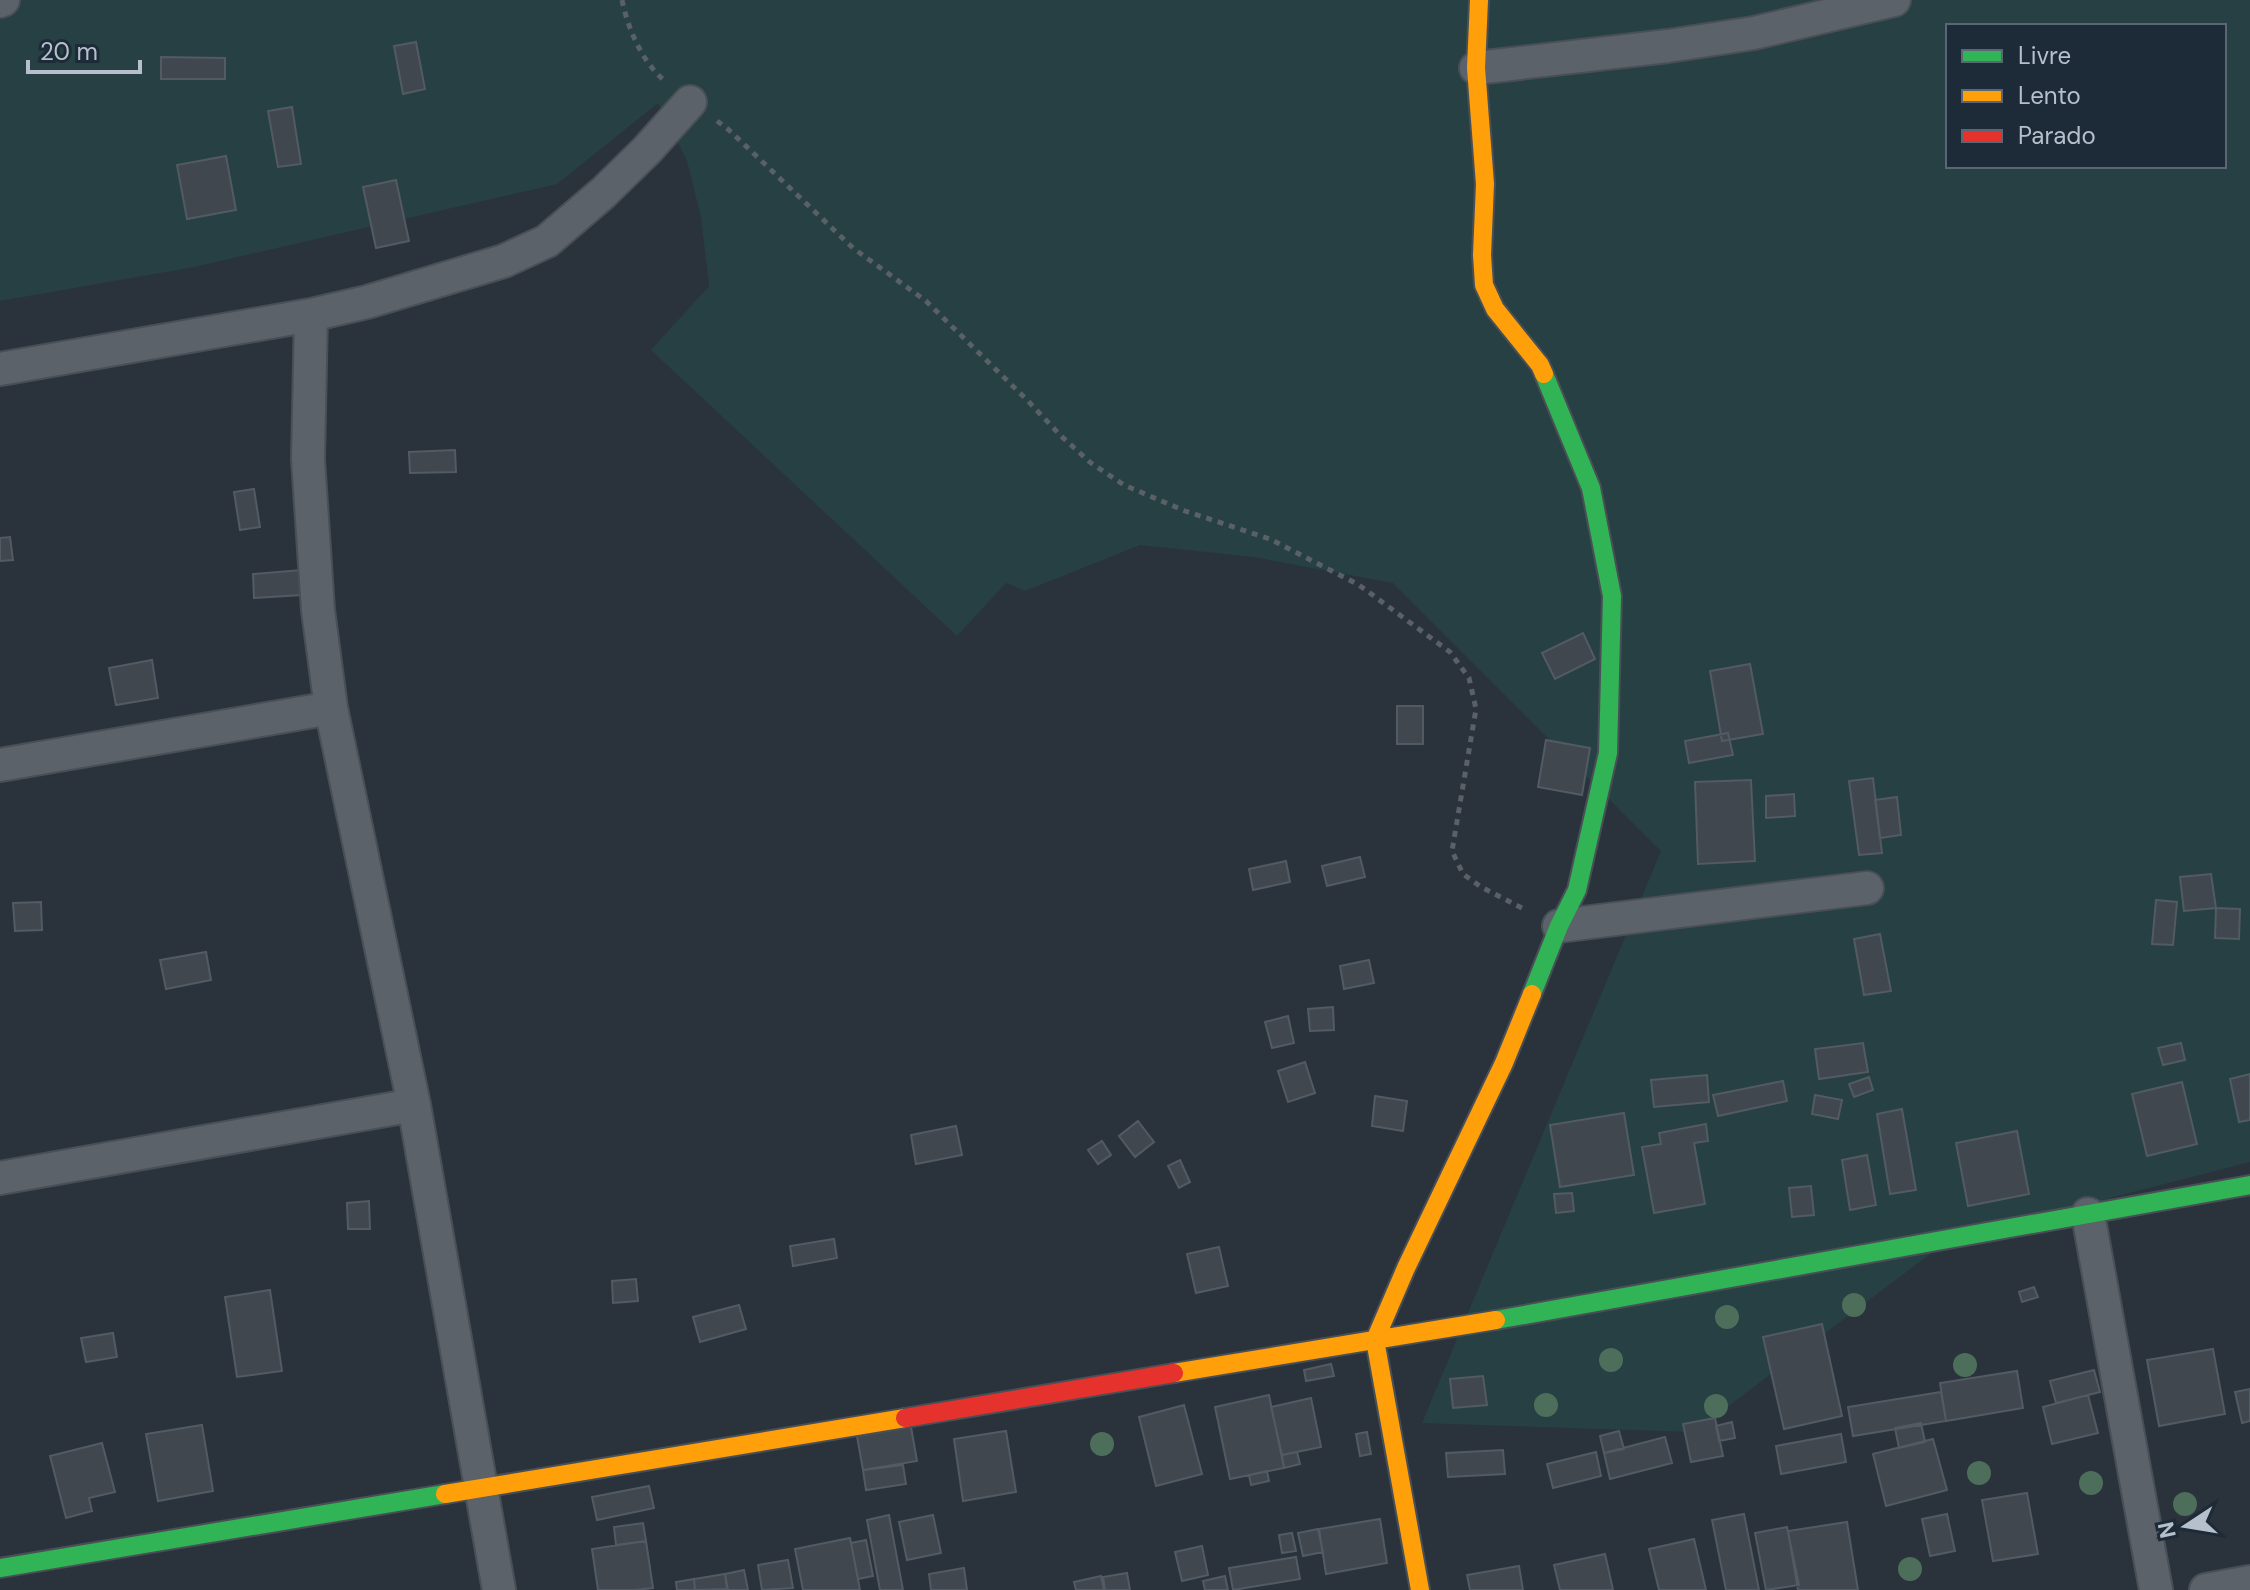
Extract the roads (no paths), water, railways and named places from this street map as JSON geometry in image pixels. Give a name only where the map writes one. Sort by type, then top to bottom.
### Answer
[{"type":"street","points":[[1420,1590],[1375,1340],[1504,1063],[1559,926],[1577,890],[1608,753],[1612,596],[1591,488],[1540,365],[1495,309],[1484,285],[1485,184],[1476,68],[1479,0]]},
{"type":"street","points":[[1476,68],[1754,33],[1894,0]]},
{"type":"street","points":[[0,369],[311,315],[367,302],[504,261],[547,241],[603,193],[690,102]]},
{"type":"street","points":[[311,315],[308,459],[318,610],[331,708],[414,1105],[499,1590]]},
{"type":"street","points":[[0,765],[331,708]]},
{"type":"street","points":[[1559,926],[1867,888]]},
{"type":"street","points":[[0,1178],[414,1105]]},
{"type":"street","points":[[0,1568],[1616,1300],[2250,1185]]},
{"type":"street","points":[[2088,1214],[2156,1590]]},
{"type":"street","points":[[2206,1590],[2250,1582]]}]
